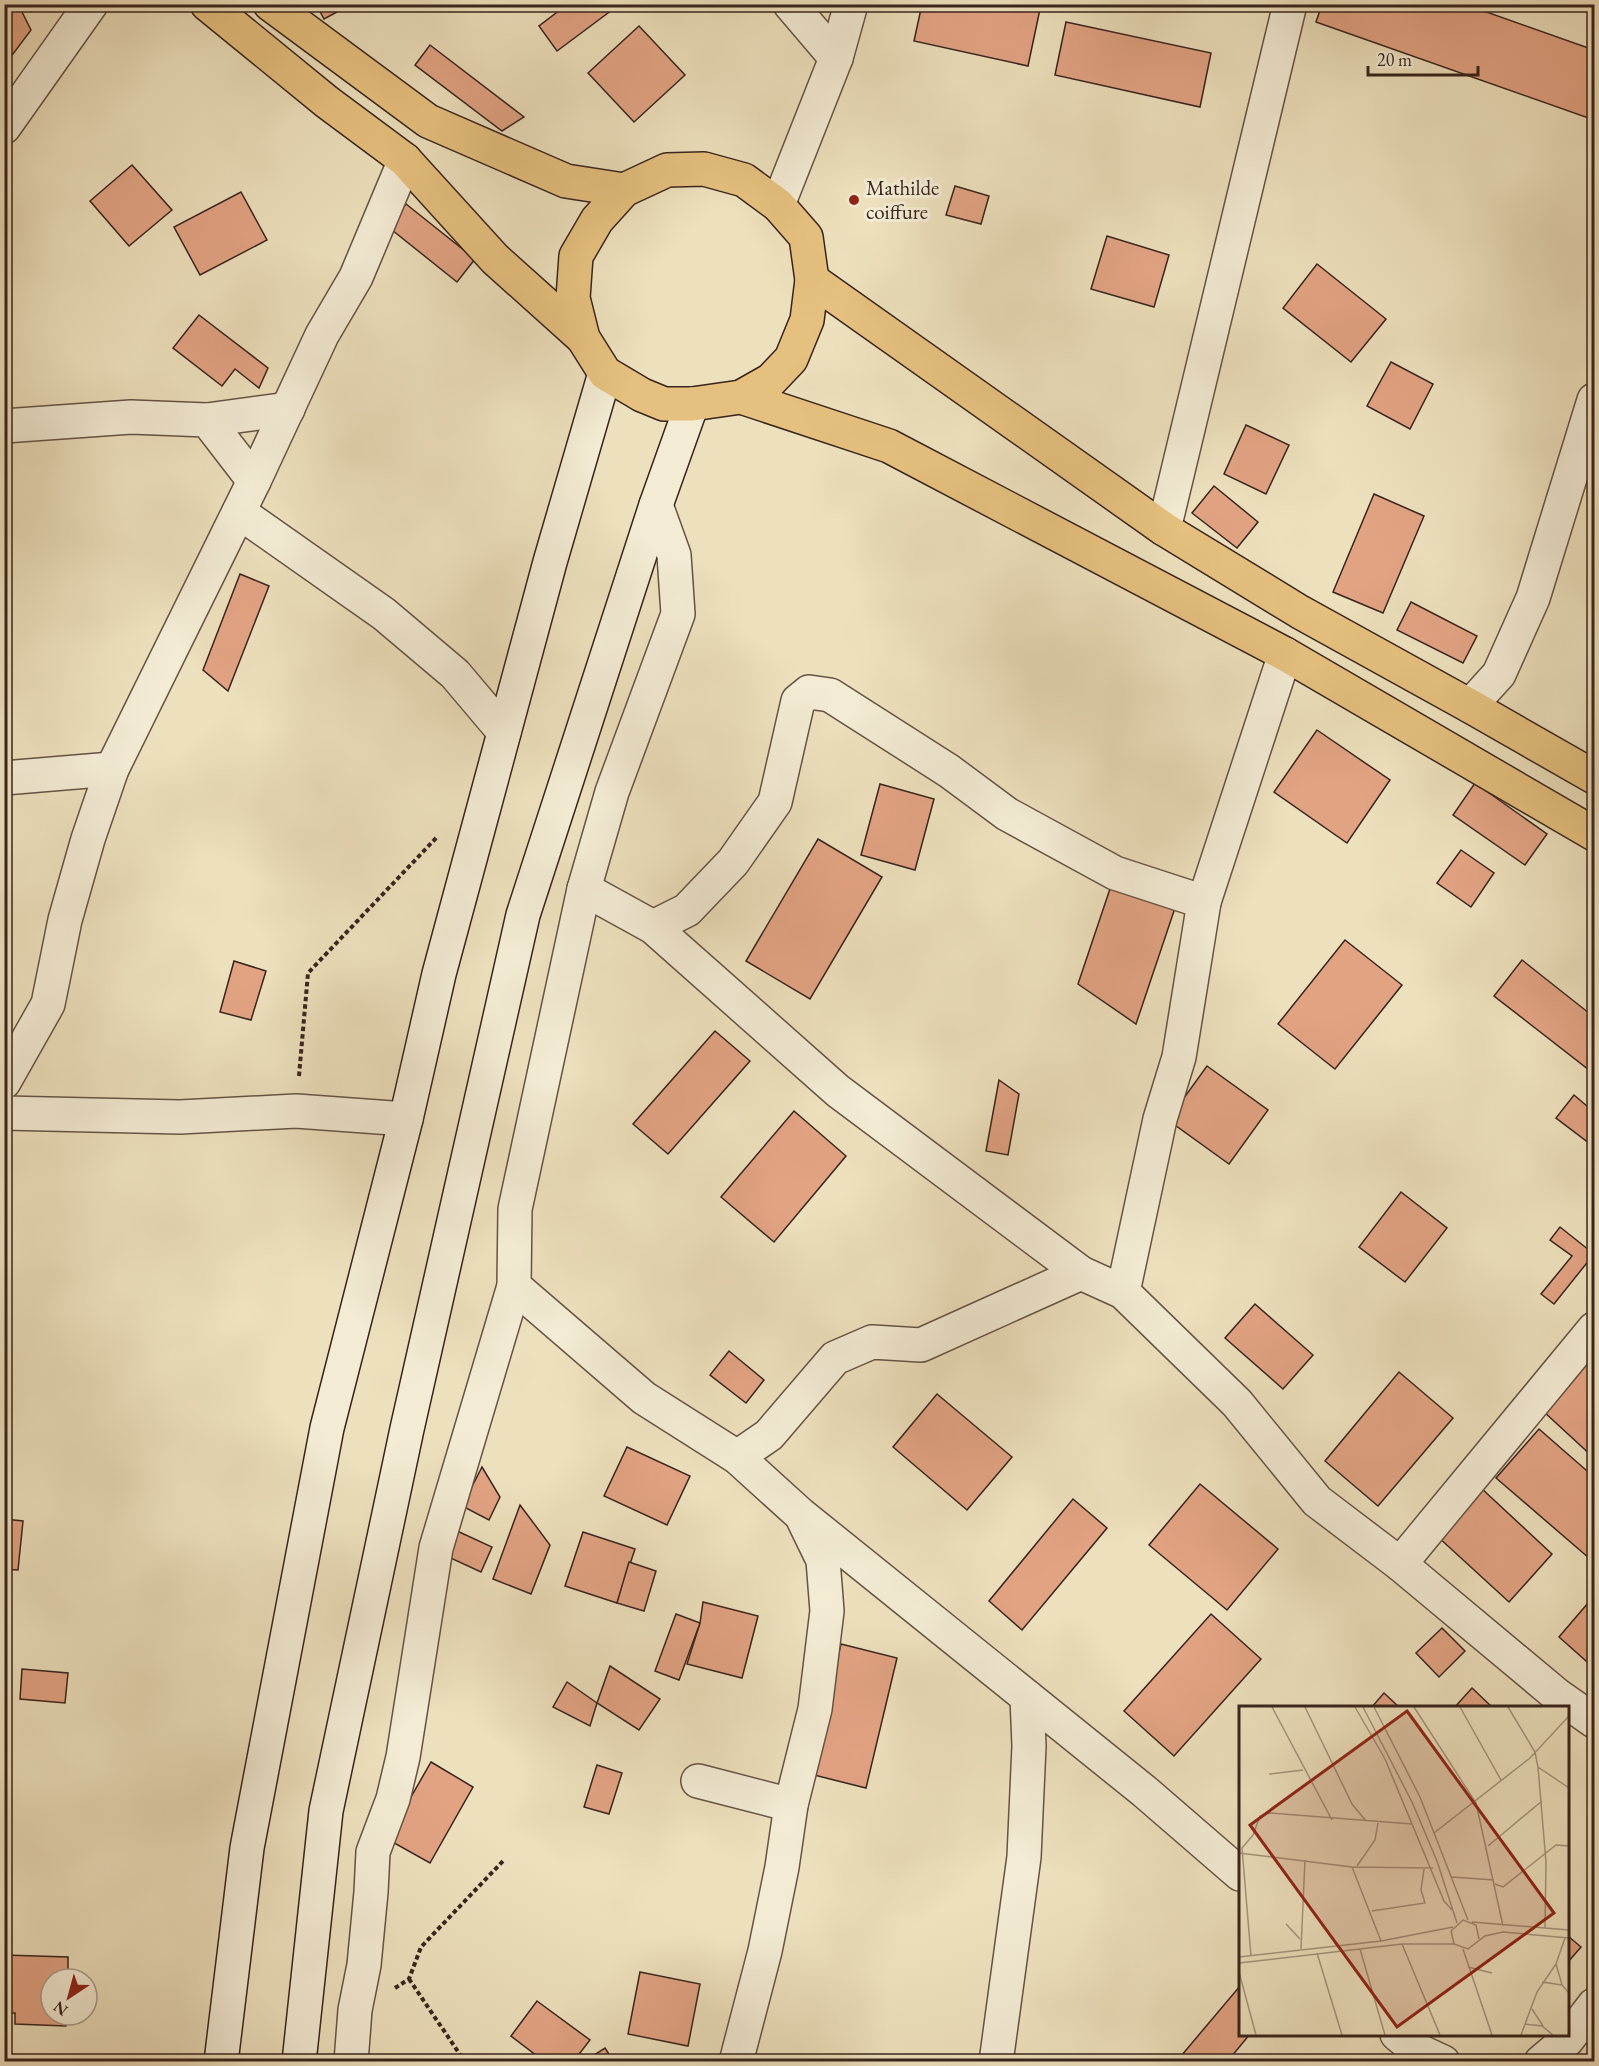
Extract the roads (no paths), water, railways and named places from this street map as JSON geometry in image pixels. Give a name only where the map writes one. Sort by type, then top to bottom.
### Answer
[{"type":"main road","points":[[207,4],[327,102],[405,160],[495,259],[583,338],[605,373],[642,395],[664,404],[692,404],[741,397],[771,380],[791,359],[807,320],[812,280],[806,237],[778,205],[744,180],[704,169],[667,171],[624,190],[597,220],[576,256],[573,298],[583,338]]},
{"type":"main road","points":[[270,4],[428,121],[566,181],[624,190]]},
{"type":"main road","points":[[812,280],[1164,529],[1300,612],[1594,777]]},
{"type":"main road","points":[[741,397],[889,446],[1285,654],[1594,834]]},
{"type":"street","points":[[4,127],[91,4]]},
{"type":"street","points":[[790,4],[836,58]]},
{"type":"street","points":[[778,205],[836,58],[851,4]]},
{"type":"street","points":[[1164,529],[1290,4]]},
{"type":"street","points":[[4,1082],[48,1004],[65,920],[88,839],[112,769],[239,513],[322,335],[356,277],[405,160]]},
{"type":"street","points":[[221,2061],[247,1848],[327,1428],[406,1119],[439,974],[550,562],[605,373]]},
{"type":"street","points":[[1470,706],[1499,674],[1533,597],[1594,400]]},
{"type":"street","points":[[299,2061],[326,1811],[407,1430],[517,938],[526,903],[656,505],[692,404]]},
{"type":"street","points":[[4,426],[131,417],[207,420],[288,409]]},
{"type":"street","points":[[207,420],[254,481]]},
{"type":"street","points":[[351,2061],[356,2010],[364,1965],[373,1852],[393,1799],[403,1757],[436,1548],[514,1286],[515,1209],[584,890],[612,792],[678,614],[674,555],[656,505]]},
{"type":"street","points":[[239,513],[384,614],[455,675],[504,732]]},
{"type":"street","points":[[1123,1292],[1160,1119],[1179,1057],[1204,902],[1285,654]]},
{"type":"street","points":[[653,927],[687,910],[733,862],[775,802],[798,701],[809,692],[830,695],[949,771],[1006,814],[1115,873],[1204,902]]},
{"type":"street","points":[[4,778],[112,769]]},
{"type":"street","points":[[584,890],[653,927],[838,1091],[1081,1273],[1123,1292],[1237,1403],[1317,1501],[1400,1564],[1557,1695],[1594,1721]]},
{"type":"street","points":[[4,1113],[180,1117],[296,1111],[406,1119]]},
{"type":"street","points":[[737,1457],[769,1435],[835,1358],[872,1342],[921,1345],[1081,1273]]},
{"type":"street","points":[[514,1286],[644,1398],[737,1457],[800,1514],[1144,1791],[1239,1873]]},
{"type":"street","points":[[1400,1564],[1594,1329]]},
{"type":"street","points":[[736,2061],[765,1951],[782,1867],[791,1805],[815,1709],[828,1611],[823,1560],[800,1514]]},
{"type":"street","points":[[996,2061],[1024,1857],[1029,1746],[1027,1697]]},
{"type":"street","points":[[698,1781],[791,1805]]},
{"type":"street","points":[[1541,2061],[1567,2040],[1594,2005]]},
{"type":"street","points":[[1399,2036],[1415,2049],[1443,2061]]},
{"type":"place","name":"Mathilde coiffure","points":[[854,200]]}]
